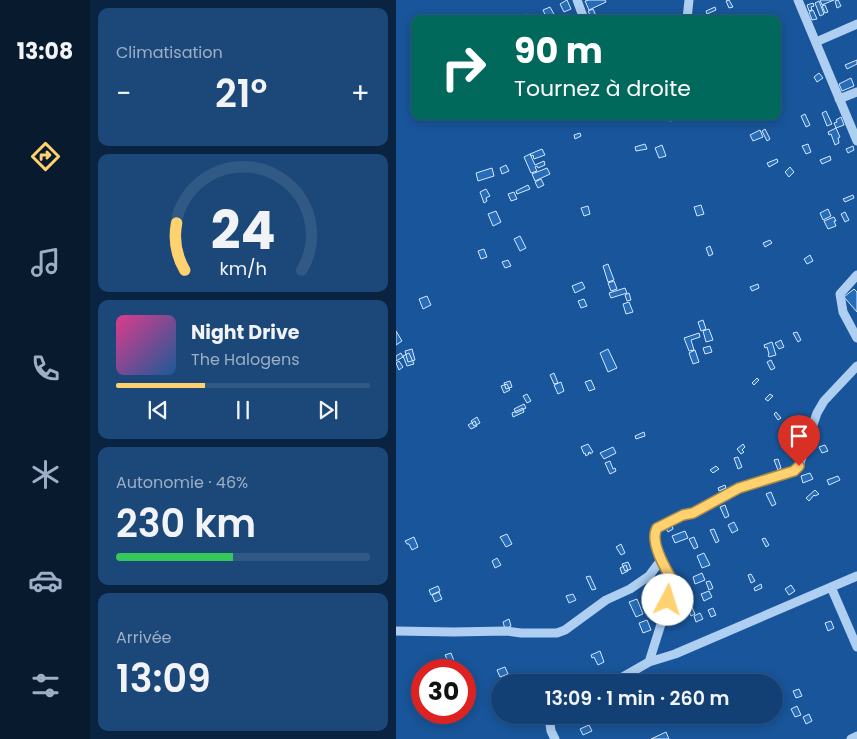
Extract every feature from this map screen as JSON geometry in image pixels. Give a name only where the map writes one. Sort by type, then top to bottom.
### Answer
[{"type":"street","points":[[577,0],[583,15]]},
{"type":"street","points":[[687,15],[689,0]]},
{"type":"street","points":[[798,0],[857,141]]},
{"type":"street","points":[[816,42],[857,24]]},
{"type":"street","points":[[839,99],[857,92]]},
{"type":"street","points":[[857,275],[840,294],[843,312],[857,338]]},
{"type":"street","points":[[649,662],[674,583],[657,550],[655,532],[657,528],[683,515],[693,513],[739,488],[797,469],[817,413],[824,401],[857,366]]},
{"type":"street","points":[[396,631],[557,633],[565,630],[606,600],[630,589],[649,576],[661,560]]},
{"type":"street","points":[[628,674],[649,662],[674,654],[857,576]]},
{"type":"street","points":[[831,587],[857,647]]},
{"type":"street","points":[[550,724],[555,739]]},
{"type":"street","points":[[850,739],[857,736]]},
{"type":"building","points":[[567,0],[571,9],[564,12],[560,4]]},
{"type":"building","points":[[605,0],[606,2],[589,10],[585,1]]},
{"type":"building","points":[[729,0],[733,7],[729,8],[726,1]]},
{"type":"building","points":[[820,0],[834,0],[822,5]]},
{"type":"building","points":[[838,0],[841,6],[837,8],[835,1]]},
{"type":"building","points":[[819,1],[824,14],[820,16],[815,3]]},
{"type":"building","points":[[813,3],[812,10],[809,11],[807,5]]},
{"type":"building","points":[[825,5],[828,12],[825,13],[822,6]]},
{"type":"building","points":[[550,7],[554,15],[545,15],[543,10]]},
{"type":"building","points":[[715,7],[716,10],[707,14],[706,11]]},
{"type":"building","points":[[593,9],[596,15],[590,15],[588,11]]},
{"type":"building","points":[[813,10],[817,19],[812,20],[809,12]]},
{"type":"building","points":[[857,60],[857,64],[847,69],[845,65]]},
{"type":"building","points":[[819,73],[823,78],[817,82],[814,77]]},
{"type":"building","points":[[851,78],[854,86],[842,91],[839,84]]},
{"type":"building","points":[[826,111],[832,124],[827,126],[822,113]]},
{"type":"building","points":[[805,114],[810,125],[806,127],[801,116]]},
{"type":"building","points":[[841,117],[844,125],[836,128],[834,123]]},
{"type":"building","points":[[836,128],[840,137],[838,138],[839,143],[835,145],[831,134],[829,135],[828,132]]},
{"type":"building","points":[[765,129],[770,139],[767,141],[762,131]]},
{"type":"building","points":[[760,130],[763,137],[753,141],[750,135]]},
{"type":"building","points":[[580,133],[581,136],[575,139],[574,135]]},
{"type":"building","points":[[645,144],[647,149],[636,151],[635,147]]},
{"type":"building","points":[[808,144],[811,152],[806,154],[802,146]]},
{"type":"building","points":[[662,145],[666,156],[659,158],[655,148]]},
{"type":"building","points":[[853,146],[854,150],[848,153],[846,149]]},
{"type":"building","points":[[542,149],[545,155],[534,159],[533,155],[531,156],[530,154]]},
{"type":"building","points":[[530,154],[535,165],[544,161],[545,165],[538,168],[537,166],[535,167],[537,171],[531,173],[524,157]]},
{"type":"building","points":[[830,156],[831,160],[822,164],[820,160]]},
{"type":"building","points":[[777,159],[778,162],[769,167],[767,163]]},
{"type":"building","points":[[506,165],[509,171],[502,174],[500,168]]},
{"type":"building","points":[[790,167],[794,172],[789,177],[785,172]]},
{"type":"building","points":[[492,168],[494,176],[478,181],[476,173]]},
{"type":"building","points":[[547,168],[550,174],[535,181],[532,174]]},
{"type":"building","points":[[541,179],[544,185],[538,188],[535,182]]},
{"type":"building","points":[[528,185],[530,189],[517,194],[516,191]]},
{"type":"building","points":[[486,189],[490,196],[486,198],[487,201],[484,203],[480,192]]},
{"type":"building","points":[[514,192],[517,199],[511,201],[508,194]]},
{"type":"building","points":[[853,195],[854,198],[845,202],[843,199]]},
{"type":"building","points":[[701,205],[704,214],[697,216],[694,207]]},
{"type":"building","points":[[588,206],[590,214],[584,216],[581,208]]},
{"type":"building","points":[[828,209],[831,216],[823,220],[820,213]]},
{"type":"building","points":[[496,211],[501,222],[493,226],[488,214]]},
{"type":"building","points":[[845,212],[849,220],[845,222],[841,214]]},
{"type":"building","points":[[834,217],[836,226],[828,229],[824,221]]},
{"type":"building","points":[[520,236],[526,248],[520,251],[514,239]]},
{"type":"building","points":[[770,240],[772,243],[765,247],[763,243]]},
{"type":"building","points":[[710,246],[713,254],[709,256],[706,248]]},
{"type":"building","points":[[484,249],[487,257],[481,259],[478,251]]},
{"type":"building","points":[[810,255],[813,261],[807,264],[804,259]]},
{"type":"building","points":[[508,260],[511,266],[505,268],[502,262]]},
{"type":"building","points":[[608,264],[614,280],[608,282],[603,266]]},
{"type":"building","points":[[614,281],[617,289],[611,291],[608,283]]},
{"type":"building","points":[[582,282],[585,288],[575,293],[572,286]]},
{"type":"building","points":[[758,284],[759,288],[752,291],[750,287]]},
{"type":"building","points":[[625,288],[627,293],[611,298],[609,293]]},
{"type":"building","points":[[854,289],[857,292],[857,312],[844,297]]},
{"type":"building","points":[[629,293],[631,300],[627,301],[625,295]]},
{"type":"building","points":[[427,296],[431,305],[423,309],[419,299]]},
{"type":"building","points":[[584,299],[587,306],[581,308],[578,301]]},
{"type":"building","points":[[629,302],[633,312],[626,314],[623,304]]},
{"type":"building","points":[[703,320],[706,329],[701,331],[698,322]]},
{"type":"building","points":[[709,329],[713,340],[706,342],[703,331]]},
{"type":"building","points":[[396,331],[402,341],[396,345]]},
{"type":"building","points":[[797,332],[801,340],[798,342],[793,333]]},
{"type":"building","points":[[699,333],[700,337],[691,340],[694,350],[689,351],[684,338]]},
{"type":"building","points":[[781,340],[784,347],[779,349],[775,343]]},
{"type":"building","points":[[772,342],[776,355],[769,357],[767,347],[765,348],[764,345]]},
{"type":"building","points":[[710,346],[712,352],[705,354],[703,348]]},
{"type":"building","points":[[412,349],[415,360],[408,362],[405,351]]},
{"type":"building","points":[[608,349],[617,368],[608,372],[600,353]]},
{"type":"building","points":[[695,350],[699,362],[693,364],[689,353]]},
{"type":"building","points":[[401,353],[403,357],[396,361],[396,356]]},
{"type":"building","points":[[409,353],[414,364],[407,366],[403,356]]},
{"type":"building","points":[[771,360],[775,368],[771,370],[767,362]]},
{"type":"building","points":[[399,361],[403,367],[399,370],[396,363]]},
{"type":"building","points":[[554,373],[558,383],[554,384],[550,375]]},
{"type":"building","points":[[757,378],[759,380],[754,385],[752,383]]},
{"type":"building","points":[[591,380],[595,389],[589,391],[585,382]]},
{"type":"building","points":[[510,381],[512,387],[506,389],[504,383]]},
{"type":"building","points":[[561,382],[564,391],[558,394],[554,385]]},
{"type":"building","points":[[507,384],[510,390],[504,393],[501,386]]},
{"type":"building","points":[[527,394],[531,401],[527,403],[523,396]]},
{"type":"building","points":[[770,394],[773,396],[768,401],[765,399]]},
{"type":"building","points":[[524,404],[526,408],[516,413],[514,409]]},
{"type":"building","points":[[523,408],[524,412],[513,417],[512,413]]},
{"type":"building","points":[[776,412],[781,418],[778,420],[774,414]]},
{"type":"building","points":[[477,417],[480,423],[474,426],[471,421]]},
{"type":"building","points":[[475,421],[477,426],[471,429],[468,425]]},
{"type":"building","points":[[644,432],[645,436],[636,439],[635,436]]},
{"type":"building","points":[[588,444],[593,452],[588,453],[586,456],[581,447]]},
{"type":"building","points":[[743,444],[745,447],[742,450],[744,452],[741,454],[737,449]]},
{"type":"building","points":[[825,445],[828,451],[822,453],[819,447]]},
{"type":"building","points":[[613,447],[616,453],[604,459],[600,453]]},
{"type":"building","points":[[738,457],[742,467],[738,469],[734,458]]},
{"type":"building","points":[[778,459],[781,468],[778,470],[774,460]]},
{"type":"building","points":[[610,461],[613,469],[615,468],[616,471],[610,474],[605,463]]},
{"type":"building","points":[[716,466],[719,469],[713,473],[710,470]]},
{"type":"building","points":[[810,473],[813,479],[803,483],[801,476]]},
{"type":"building","points":[[838,476],[840,480],[829,485],[827,480]]},
{"type":"building","points":[[725,485],[726,488],[719,491],[718,488]]},
{"type":"building","points":[[815,490],[819,494],[814,495],[809,501],[806,498]]},
{"type":"building","points":[[771,492],[776,504],[772,506],[766,494]]},
{"type":"building","points":[[725,505],[729,516],[725,518],[720,507]]},
{"type":"building","points":[[734,522],[738,530],[732,533],[728,525]]},
{"type":"building","points":[[672,525],[673,529],[668,532],[666,528]]},
{"type":"building","points":[[714,529],[719,541],[716,543],[710,530]]},
{"type":"building","points":[[685,531],[688,538],[675,543],[672,536]]},
{"type":"building","points":[[507,534],[512,544],[506,547],[500,537]]},
{"type":"building","points":[[414,537],[418,547],[412,550],[405,541]]},
{"type":"building","points":[[694,537],[698,547],[694,549],[689,539]]},
{"type":"building","points":[[765,538],[769,545],[766,547],[762,539]]},
{"type":"building","points":[[621,544],[625,553],[621,555],[616,547]]},
{"type":"building","points":[[704,553],[710,565],[702,568],[697,556]]},
{"type":"building","points":[[497,558],[501,565],[495,568],[492,561]]},
{"type":"building","points":[[628,562],[631,569],[625,571],[622,564]]},
{"type":"building","points":[[626,565],[628,571],[622,574],[620,568]]},
{"type":"building","points":[[702,573],[705,580],[695,584],[693,577]]},
{"type":"building","points":[[751,574],[755,581],[751,583],[748,575]]},
{"type":"building","points":[[590,576],[596,589],[592,590],[586,577]]},
{"type":"building","points":[[710,581],[713,588],[709,590],[706,582]]},
{"type":"building","points":[[761,584],[762,588],[755,591],[754,588]]},
{"type":"building","points":[[791,585],[795,591],[789,595],[785,589]]},
{"type":"building","points":[[438,586],[440,591],[431,595],[429,590]]},
{"type":"building","points":[[709,591],[712,597],[704,601],[701,594]]},
{"type":"building","points":[[439,592],[442,599],[435,602],[432,595]]},
{"type":"building","points":[[573,594],[576,600],[569,603],[566,596]]},
{"type":"building","points":[[637,599],[643,614],[636,617],[629,602]]},
{"type":"building","points":[[647,603],[650,611],[647,612],[643,604]]},
{"type":"building","points":[[690,603],[695,614],[691,616],[686,604]]},
{"type":"building","points":[[713,608],[716,615],[711,617],[708,610]]},
{"type":"building","points":[[700,613],[703,619],[696,622],[694,616]]},
{"type":"building","points":[[509,619],[511,626],[505,629],[503,622]]},
{"type":"building","points":[[647,620],[651,630],[643,633],[639,623]]},
{"type":"building","points":[[831,621],[834,628],[828,631],[825,623]]},
{"type":"building","points":[[600,651],[604,662],[598,665],[591,655]]},
{"type":"building","points":[[451,653],[453,659],[447,659],[445,655]]},
{"type":"building","points":[[505,667],[508,674],[499,674],[497,670]]},
{"type":"building","points":[[799,689],[802,696],[796,698],[793,691]]},
{"type":"building","points":[[797,706],[801,715],[795,717],[791,709]]},
{"type":"building","points":[[809,714],[812,721],[806,724],[803,717]]},
{"type":"building","points":[[589,725],[592,731],[583,735],[580,729]]},
{"type":"building","points":[[666,732],[669,739],[651,739]]},
{"type":"route","points":[[668,600],[674,583],[657,550],[655,532],[657,528],[683,515],[693,513],[739,488],[794,471],[799,466]]}]
